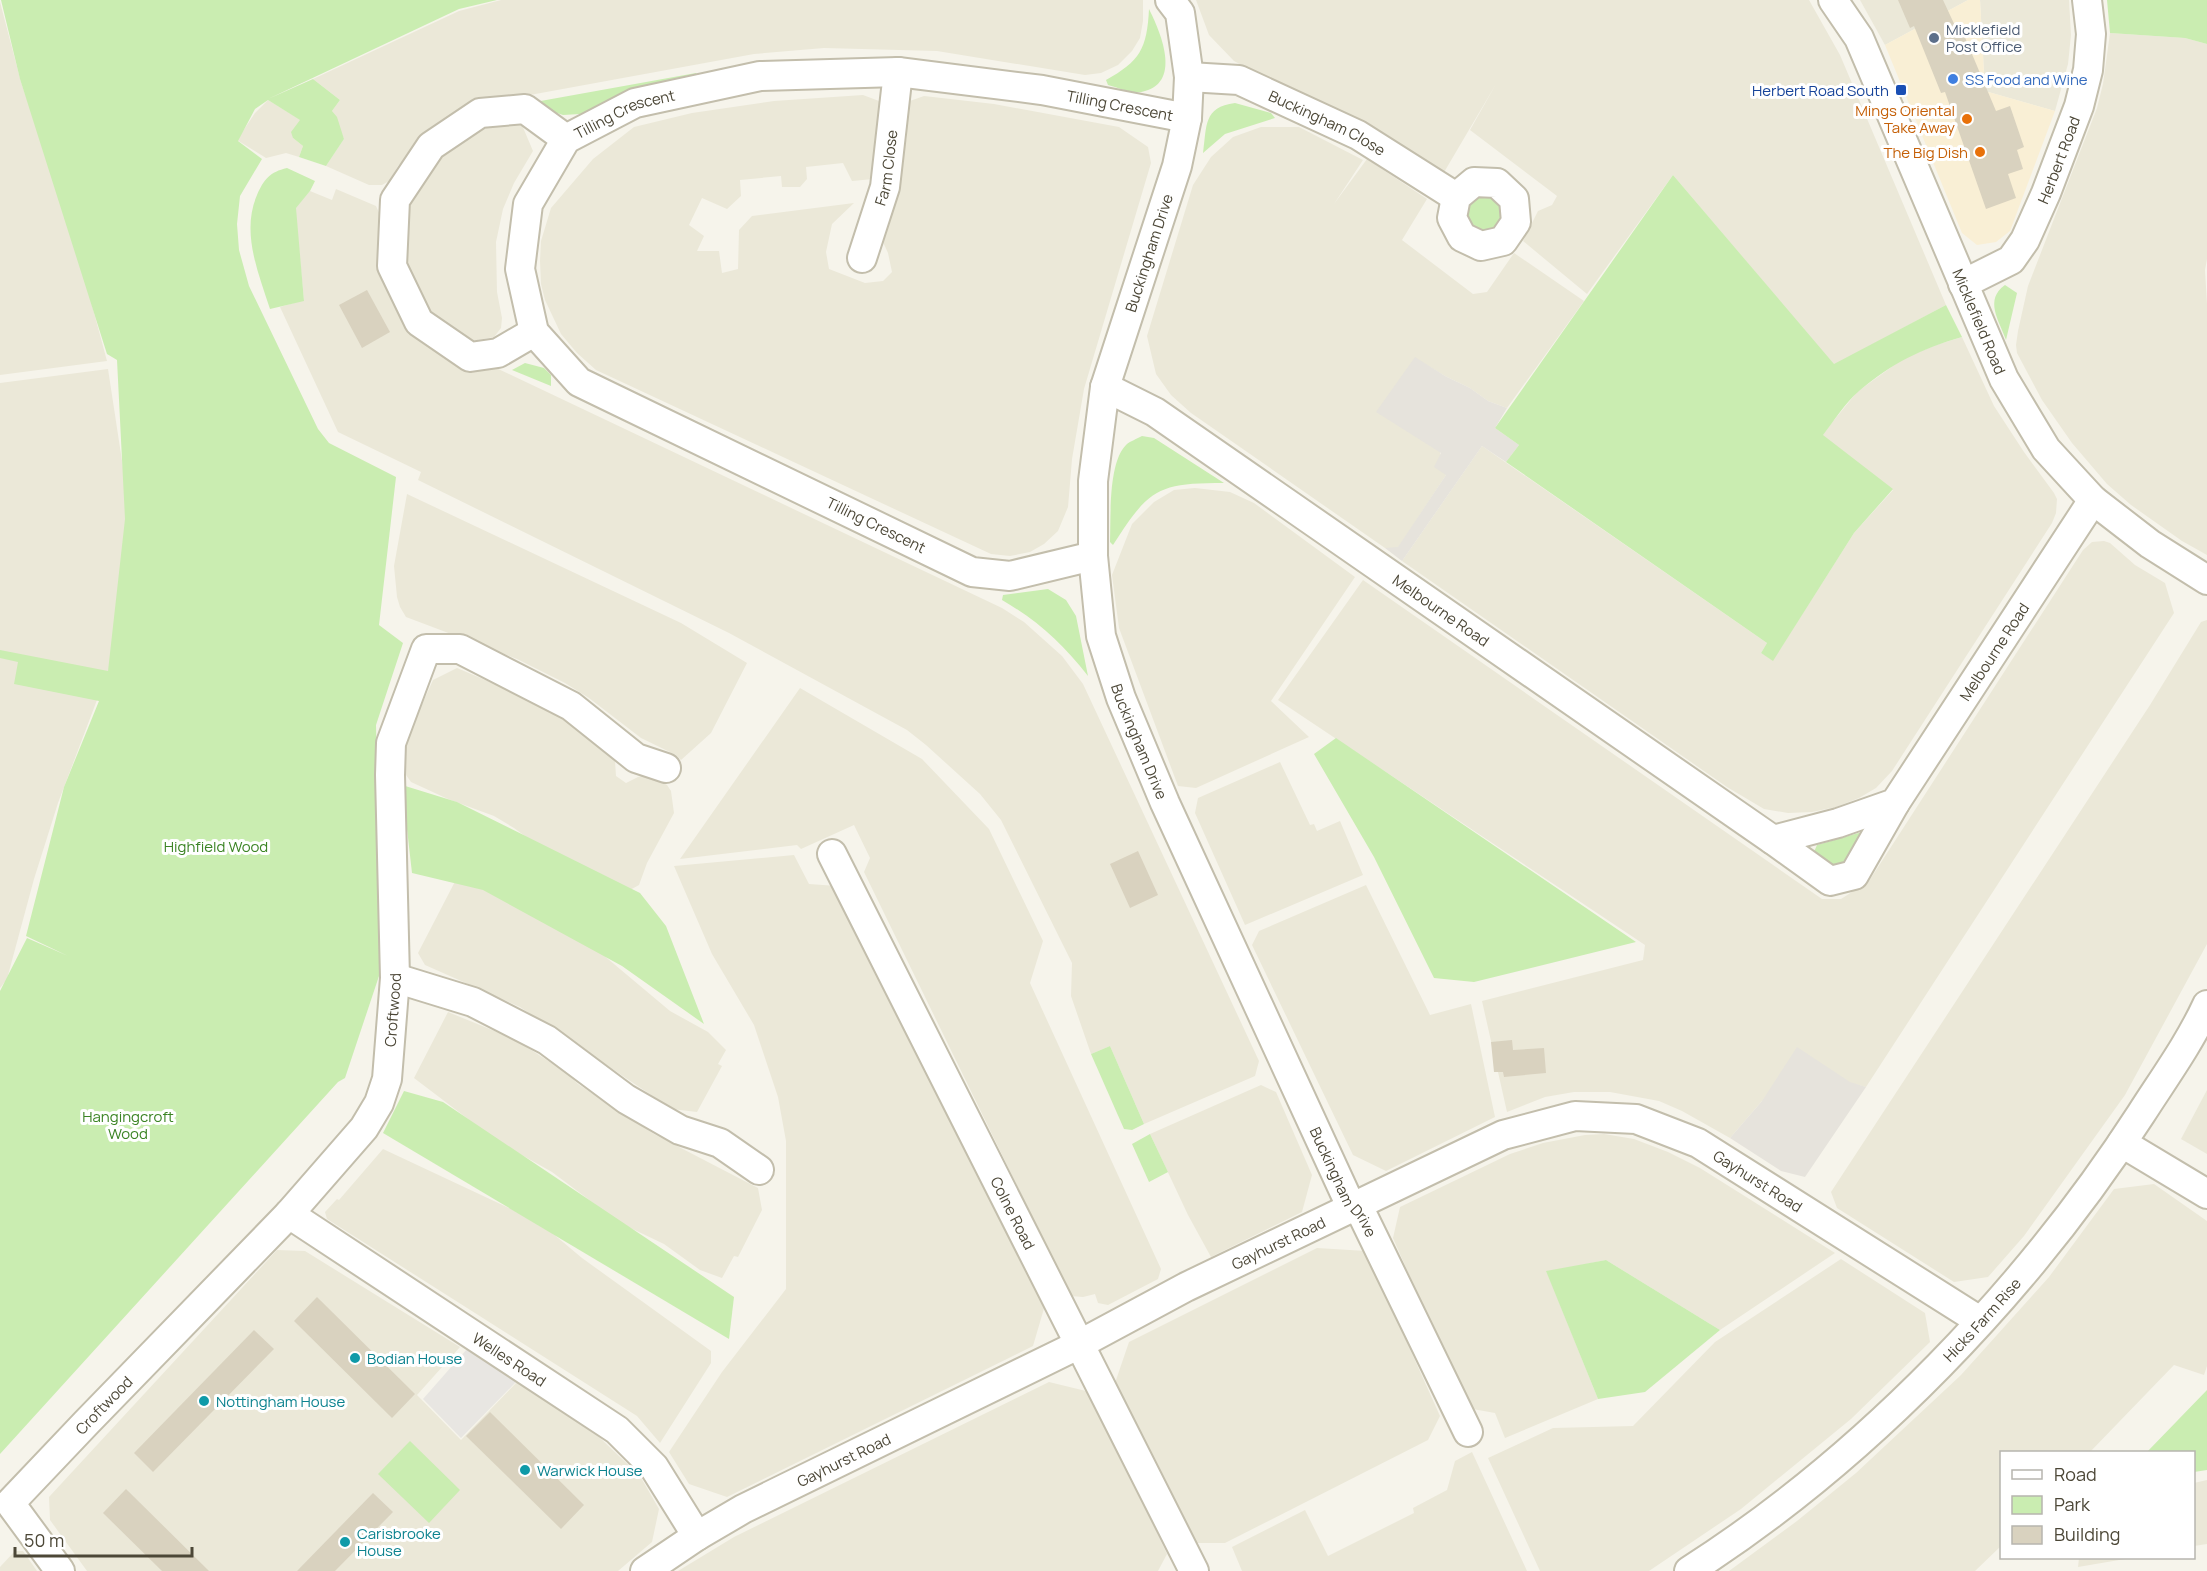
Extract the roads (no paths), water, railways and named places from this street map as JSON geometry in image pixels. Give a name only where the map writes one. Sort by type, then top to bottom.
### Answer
[{"type":"street","name":"Buckingham Drive","points":[[1170,0],[1180,13],[1189,77],[1187,118],[1177,166],[1105,387],[1093,481],[1093,556],[1101,636],[1121,698],[1165,803],[1348,1200],[1363,1216],[1468,1432]]},
{"type":"street","name":"Micklefield Road","points":[[1833,0],[1859,38],[2004,379],[2046,448],[2093,500],[2150,544],[2207,580]]},
{"type":"street","name":"Herbert Road","points":[[1963,284],[2011,260],[2025,240],[2046,194],[2079,106],[2088,70],[2091,34],[2087,0]]},
{"type":"street","name":"Tilling Crescent","points":[[1093,556],[1010,576],[972,572],[579,382],[534,332],[520,269],[528,204],[566,139],[635,103],[760,76],[898,72],[1042,90],[1187,118]]},
{"type":"street","name":"Farm Close","points":[[861,258],[885,187],[898,72]]},
{"type":"street","name":"Buckingham Close","points":[[1189,77],[1239,80],[1358,135],[1456,197]]},
{"type":"street","points":[[534,332],[498,353],[470,357],[419,322],[392,266],[395,200],[431,146],[480,113],[525,109],[566,139]]},
{"type":"street","name":"Melbourne Road","points":[[1105,387],[1155,412],[1830,881],[1854,875],[1895,803],[2093,500]]},
{"type":"street","name":"Croftwood","points":[[60,1571],[10,1503],[289,1214],[364,1128],[379,1103],[387,1079],[395,978],[391,743],[426,649],[460,649],[571,706],[636,758],[666,768]]},
{"type":"street","points":[[1773,840],[1838,824],[1895,803]]},
{"type":"street","name":"Colne Road","points":[[832,854],[1194,1571]]},
{"type":"street","points":[[395,978],[473,1002],[547,1040],[626,1099],[680,1130],[720,1143],[759,1170]]},
{"type":"street","name":"Hicks Farm Rise","points":[[1689,1571],[1798,1493],[1884,1421],[1980,1321],[2056,1233],[2122,1143],[2195,1030],[2207,1005]]},
{"type":"street","name":"Gayhurst Road","points":[[645,1571],[743,1509],[1080,1344],[1186,1287],[1503,1135],[1575,1116],[1636,1119],[1698,1143],[1980,1321]]},
{"type":"street","points":[[2122,1143],[2207,1194]]},
{"type":"street","name":"Welles Road","points":[[289,1214],[617,1430],[654,1467],[697,1536]]},
{"type":"place","name":"Micklefield Post Office","points":[[1934,38]]},
{"type":"place","name":"SS Food and Wine","points":[[1953,79]]},
{"type":"place","name":"Herbert Road South","points":[[1901,90]]},
{"type":"place","name":"Mings Oriental Take Away","points":[[1967,119]]},
{"type":"place","name":"The Big Dish","points":[[1980,152]]},
{"type":"place","name":"Bodian House","points":[[355,1358]]},
{"type":"place","name":"Nottingham House","points":[[204,1401]]},
{"type":"place","name":"Warwick House","points":[[525,1470]]},
{"type":"place","name":"Carisbrooke House","points":[[345,1542]]},
{"type":"park label","name":"Highfield Wood","points":[[216,846]]},
{"type":"park label","name":"Hangingcroft Wood","points":[[128,1124]]}]
